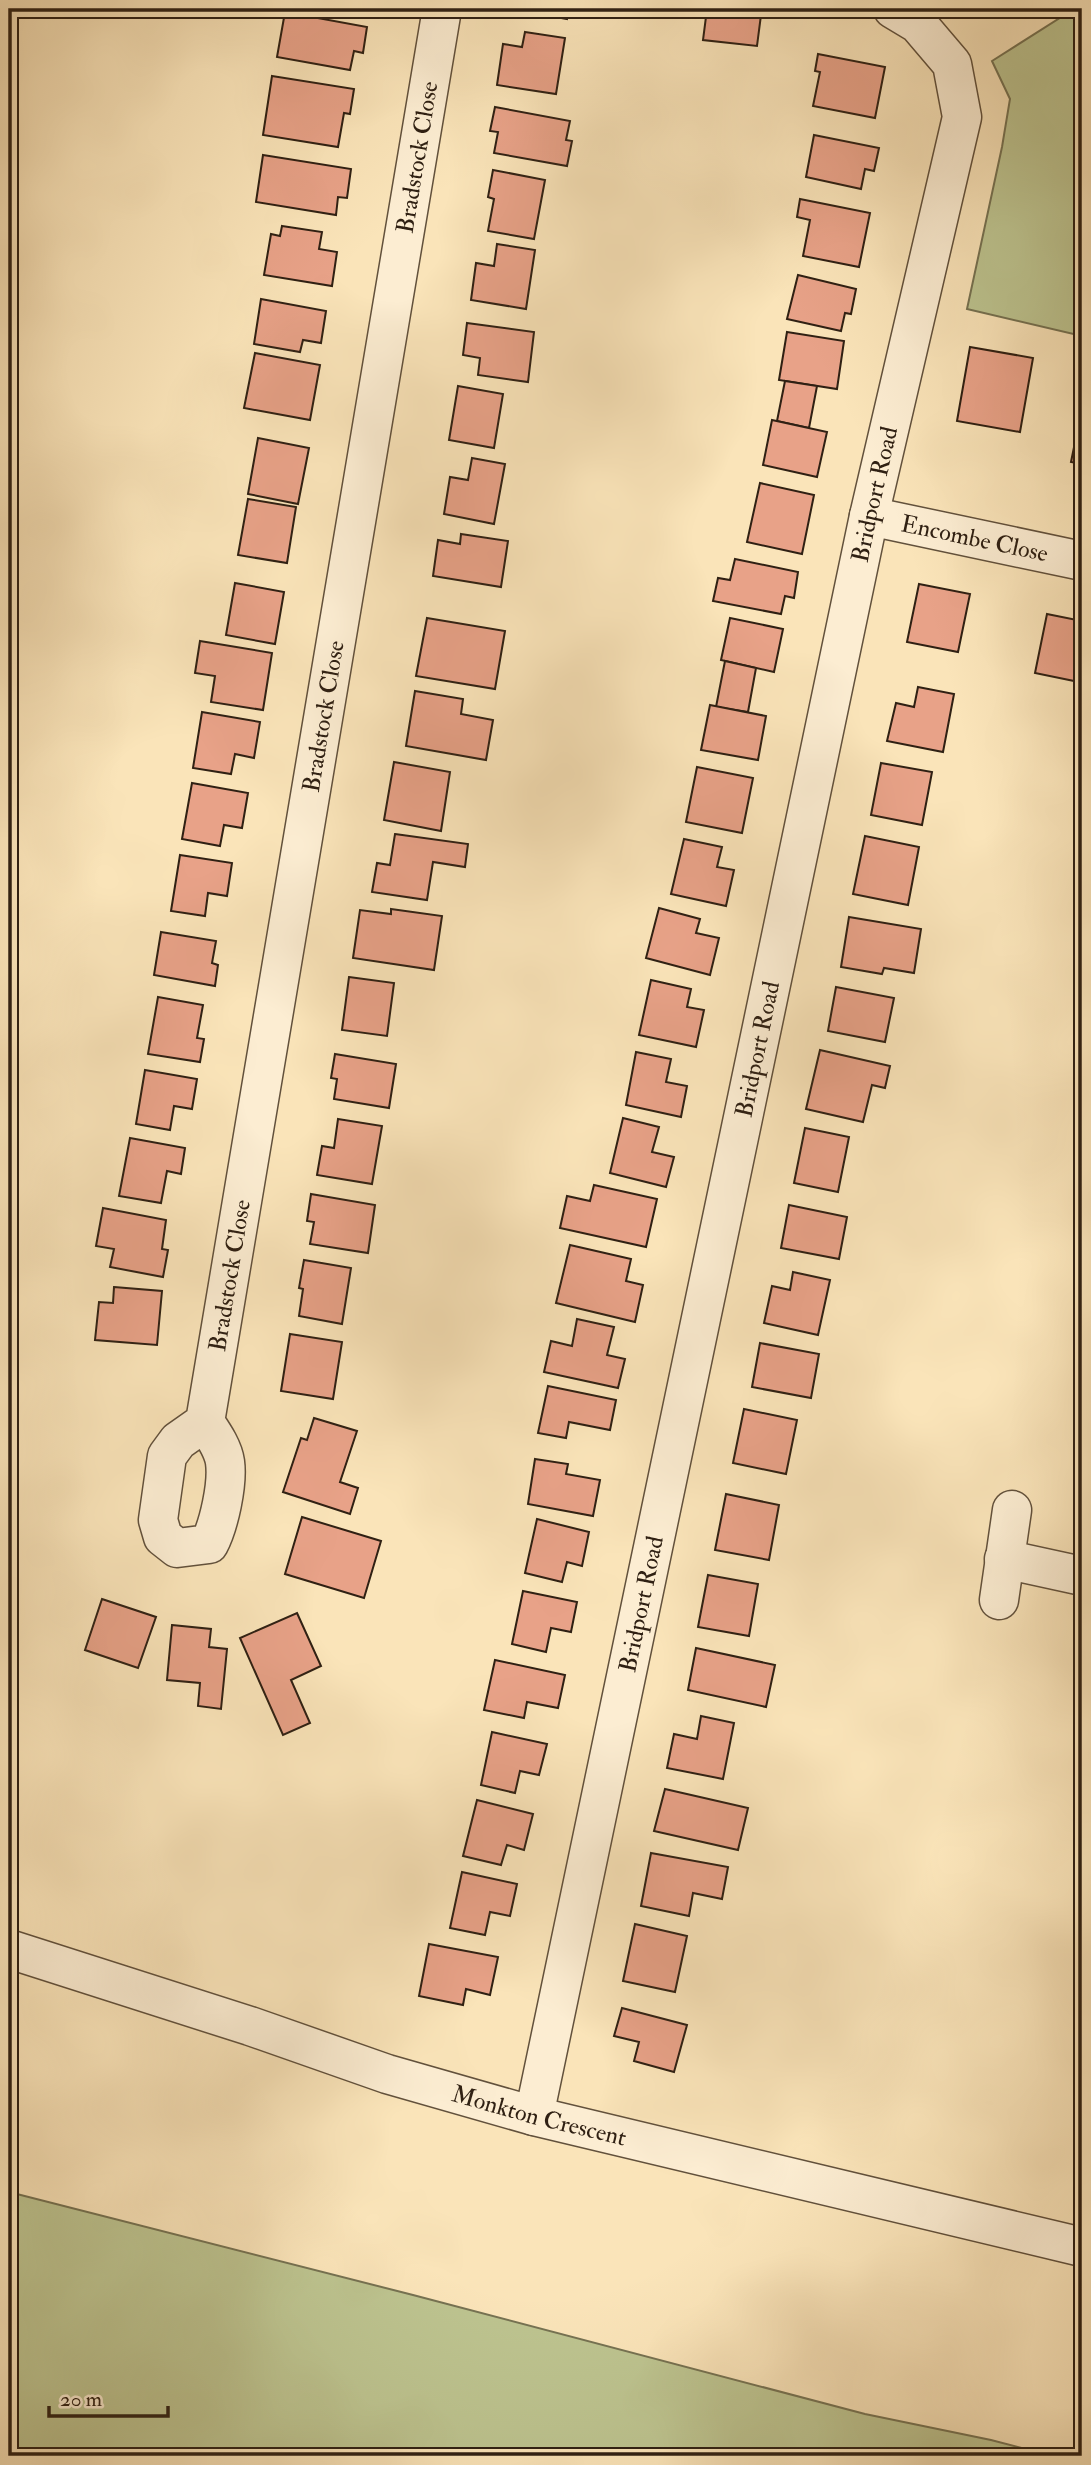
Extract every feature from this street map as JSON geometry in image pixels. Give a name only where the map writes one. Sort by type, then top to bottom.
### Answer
[{"type":"street","name":"Bradstock Close","points":[[205,1422],[442,9]]},
{"type":"street","name":"Bridport Road","points":[[534,2116],[869,516],[962,117],[952,64],[918,24],[893,9]]},
{"type":"street","name":"Encombe Close","points":[[869,516],[1082,561]]},
{"type":"street","points":[[999,1600],[1012,1510]]},
{"type":"street","points":[[1004,1559],[1082,1576]]},
{"type":"street","name":"Monkton Crescent","points":[[9,1949],[250,2026],[387,2074],[534,2116],[1082,2246]]},
{"type":"green space","points":[[1074,9],[1082,9],[1082,336],[967,309],[1010,99],[992,61]]},
{"type":"green space","points":[[9,2192],[865,2414],[991,2440],[1052,2456],[9,2456]]},
{"type":"building","points":[[513,9],[569,9],[567,19]]},
{"type":"building","points":[[707,9],[739,9],[738,12],[761,15],[757,46],[703,40]]},
{"type":"building","points":[[285,12],[367,27],[363,53],[354,51],[350,70],[277,57]]},
{"type":"building","points":[[525,32],[565,38],[556,94],[497,85],[503,44],[522,47]]},
{"type":"building","points":[[818,54],[885,67],[875,118],[813,106],[820,72],[815,71]]},
{"type":"building","points":[[272,76],[354,89],[350,114],[344,113],[338,147],[263,135]]},
{"type":"building","points":[[495,107],[570,121],[566,140],[572,141],[567,166],[494,153],[498,132],[490,131]]},
{"type":"building","points":[[814,135],[879,148],[874,171],[865,169],[861,189],[806,177]]},
{"type":"building","points":[[263,155],[351,169],[347,198],[338,197],[336,215],[256,202]]},
{"type":"building","points":[[493,170],[545,180],[534,239],[488,231],[494,199],[488,197]]},
{"type":"building","points":[[800,199],[870,213],[859,267],[803,256],[810,220],[797,217]]},
{"type":"building","points":[[282,226],[322,232],[319,249],[337,252],[332,286],[264,275],[271,234],[280,236]]},
{"type":"building","points":[[497,244],[535,250],[526,309],[471,300],[476,263],[494,266]]},
{"type":"building","points":[[798,275],[856,289],[851,314],[845,313],[841,331],[787,319]]},
{"type":"building","points":[[261,299],[326,311],[321,343],[303,340],[300,352],[254,344]]},
{"type":"building","points":[[467,323],[534,332],[528,382],[478,375],[480,358],[463,355]]},
{"type":"building","points":[[787,332],[844,341],[837,389],[779,380]]},
{"type":"building","points":[[970,347],[1033,358],[1020,432],[957,421]]},
{"type":"building","points":[[255,353],[320,365],[310,420],[244,408]]},
{"type":"building","points":[[785,381],[817,386],[809,428],[777,421]]},
{"type":"building","points":[[458,386],[503,394],[494,448],[449,440]]},
{"type":"building","points":[[1082,408],[1082,464],[1071,462]]},
{"type":"building","points":[[772,420],[827,432],[817,477],[763,465]]},
{"type":"building","points":[[258,438],[309,448],[298,504],[248,494]]},
{"type":"building","points":[[472,458],[505,464],[494,524],[444,514],[450,477],[468,480]]},
{"type":"building","points":[[760,483],[814,495],[802,554],[747,542]]},
{"type":"building","points":[[248,499],[296,507],[287,563],[238,555]]},
{"type":"building","points":[[461,534],[508,541],[501,587],[433,576],[438,540],[460,544]]},
{"type":"building","points":[[735,559],[798,572],[794,598],[785,596],[781,614],[713,601],[718,578],[730,580]]},
{"type":"building","points":[[235,583],[284,592],[275,644],[226,635]]},
{"type":"building","points":[[919,584],[970,594],[958,652],[907,642]]},
{"type":"building","points":[[1047,614],[1082,621],[1082,664],[1079,682],[1035,673]]},
{"type":"building","points":[[427,618],[505,631],[495,689],[416,676]]},
{"type":"building","points":[[730,618],[783,629],[774,672],[721,660]]},
{"type":"building","points":[[200,641],[272,653],[263,710],[211,702],[215,676],[195,673]]},
{"type":"building","points":[[725,661],[756,668],[748,712],[716,707]]},
{"type":"building","points":[[918,687],[954,694],[943,752],[887,741],[896,703],[914,707]]},
{"type":"building","points":[[415,691],[463,699],[461,714],[493,720],[486,760],[406,746]]},
{"type":"building","points":[[710,705],[766,716],[758,760],[701,750]]},
{"type":"building","points":[[202,712],[260,722],[254,758],[235,754],[231,774],[193,768]]},
{"type":"building","points":[[394,762],[450,772],[441,831],[384,820]]},
{"type":"building","points":[[881,763],[932,772],[922,825],[871,815]]},
{"type":"building","points":[[697,767],[753,778],[742,833],[686,822]]},
{"type":"building","points":[[192,783],[248,793],[242,828],[224,825],[220,846],[182,839]]},
{"type":"building","points":[[395,834],[468,844],[465,867],[433,862],[427,900],[372,892],[377,863],[390,865]]},
{"type":"building","points":[[865,836],[919,847],[908,905],[853,894]]},
{"type":"building","points":[[684,839],[722,847],[717,867],[734,870],[726,906],[671,894]]},
{"type":"building","points":[[180,855],[232,863],[227,896],[208,893],[205,916],[171,911]]},
{"type":"building","points":[[659,908],[700,919],[696,933],[719,938],[710,975],[646,958]]},
{"type":"building","points":[[391,909],[442,916],[434,970],[353,958],[360,910],[391,914]]},
{"type":"building","points":[[849,917],[921,929],[914,973],[884,968],[882,974],[841,967]]},
{"type":"building","points":[[161,932],[216,941],[212,963],[218,965],[215,986],[154,975]]},
{"type":"building","points":[[349,977],[394,983],[387,1036],[342,1030]]},
{"type":"building","points":[[651,980],[691,989],[687,1007],[704,1010],[696,1047],[639,1035]]},
{"type":"building","points":[[836,987],[894,998],[885,1042],[828,1031]]},
{"type":"building","points":[[158,997],[203,1005],[197,1038],[204,1039],[200,1062],[148,1054]]},
{"type":"building","points":[[820,1050],[890,1066],[885,1088],[872,1085],[863,1122],[806,1109]]},
{"type":"building","points":[[636,1052],[671,1059],[666,1082],[687,1086],[681,1117],[626,1105]]},
{"type":"building","points":[[335,1054],[396,1064],[389,1108],[334,1099],[337,1079],[331,1078]]},
{"type":"building","points":[[145,1070],[197,1079],[192,1109],[174,1106],[170,1130],[136,1124]]},
{"type":"building","points":[[623,1118],[659,1127],[652,1152],[674,1157],[666,1187],[610,1173]]},
{"type":"building","points":[[338,1119],[382,1126],[372,1184],[317,1175],[322,1146],[334,1148]]},
{"type":"building","points":[[805,1128],[849,1137],[838,1192],[794,1183]]},
{"type":"building","points":[[130,1138],[185,1148],[181,1174],[167,1171],[161,1203],[119,1196]]},
{"type":"building","points":[[594,1185],[657,1199],[646,1247],[560,1228],[567,1196],[590,1201]]},
{"type":"building","points":[[311,1194],[375,1205],[368,1253],[310,1244],[314,1222],[307,1221]]},
{"type":"building","points":[[789,1205],[847,1217],[839,1259],[781,1248]]},
{"type":"building","points":[[103,1208],[166,1220],[162,1249],[168,1250],[163,1277],[110,1267],[114,1249],[96,1246]]},
{"type":"building","points":[[570,1245],[631,1259],[626,1281],[643,1285],[635,1322],[556,1303]]},
{"type":"building","points":[[304,1260],[351,1268],[342,1324],[299,1316],[303,1289],[299,1288]]},
{"type":"building","points":[[793,1272],[830,1280],[818,1335],[764,1323],[772,1286],[790,1290]]},
{"type":"building","points":[[114,1287],[162,1291],[157,1345],[95,1340],[99,1302],[113,1303]]},
{"type":"building","points":[[577,1319],[614,1327],[607,1355],[625,1359],[618,1388],[544,1372],[551,1341],[572,1346]]},
{"type":"building","points":[[290,1334],[342,1342],[333,1399],[281,1391]]},
{"type":"building","points":[[760,1343],[819,1354],[811,1398],[752,1387]]},
{"type":"building","points":[[548,1386],[616,1400],[610,1430],[569,1422],[566,1438],[538,1433]]},
{"type":"building","points":[[744,1409],[797,1420],[786,1474],[733,1463]]},
{"type":"building","points":[[314,1418],[357,1431],[340,1482],[358,1488],[350,1514],[283,1492],[301,1438],[307,1440]]},
{"type":"building","points":[[535,1459],[568,1464],[566,1474],[600,1480],[593,1516],[528,1504]]},
{"type":"building","points":[[726,1494],[779,1505],[769,1560],[715,1550]]},
{"type":"building","points":[[302,1517],[381,1541],[364,1598],[285,1574]]},
{"type":"building","points":[[537,1519],[589,1532],[582,1566],[567,1562],[562,1582],[525,1573]]},
{"type":"building","points":[[708,1575],[758,1584],[749,1636],[698,1627]]},
{"type":"building","points":[[523,1591],[577,1602],[571,1632],[551,1628],[546,1652],[512,1644]]},
{"type":"building","points":[[102,1599],[156,1617],[138,1668],[85,1650]]},
{"type":"building","points":[[297,1613],[321,1666],[291,1680],[310,1723],[283,1735],[240,1638]]},
{"type":"building","points":[[172,1625],[211,1629],[209,1647],[227,1649],[221,1709],[198,1706],[200,1683],[167,1680]]},
{"type":"building","points":[[696,1648],[775,1665],[766,1707],[688,1690]]},
{"type":"building","points":[[495,1660],[565,1675],[558,1708],[527,1702],[524,1718],[484,1710]]},
{"type":"building","points":[[701,1716],[734,1723],[723,1779],[667,1768],[674,1734],[697,1739]]},
{"type":"building","points":[[492,1732],[547,1744],[539,1775],[520,1771],[515,1793],[481,1785]]},
{"type":"building","points":[[665,1789],[748,1808],[738,1850],[654,1831]]},
{"type":"building","points":[[477,1800],[533,1814],[524,1850],[507,1845],[501,1865],[463,1856]]},
{"type":"building","points":[[651,1853],[728,1867],[722,1899],[693,1893],[689,1916],[641,1906]]},
{"type":"building","points":[[462,1872],[517,1884],[510,1916],[490,1912],[485,1935],[450,1928]]},
{"type":"building","points":[[635,1924],[687,1936],[675,1992],[623,1981]]},
{"type":"building","points":[[429,1944],[498,1957],[490,1995],[466,1989],[463,2005],[419,1996]]},
{"type":"building","points":[[622,2008],[687,2025],[674,2072],[634,2061],[639,2042],[614,2036]]}]
